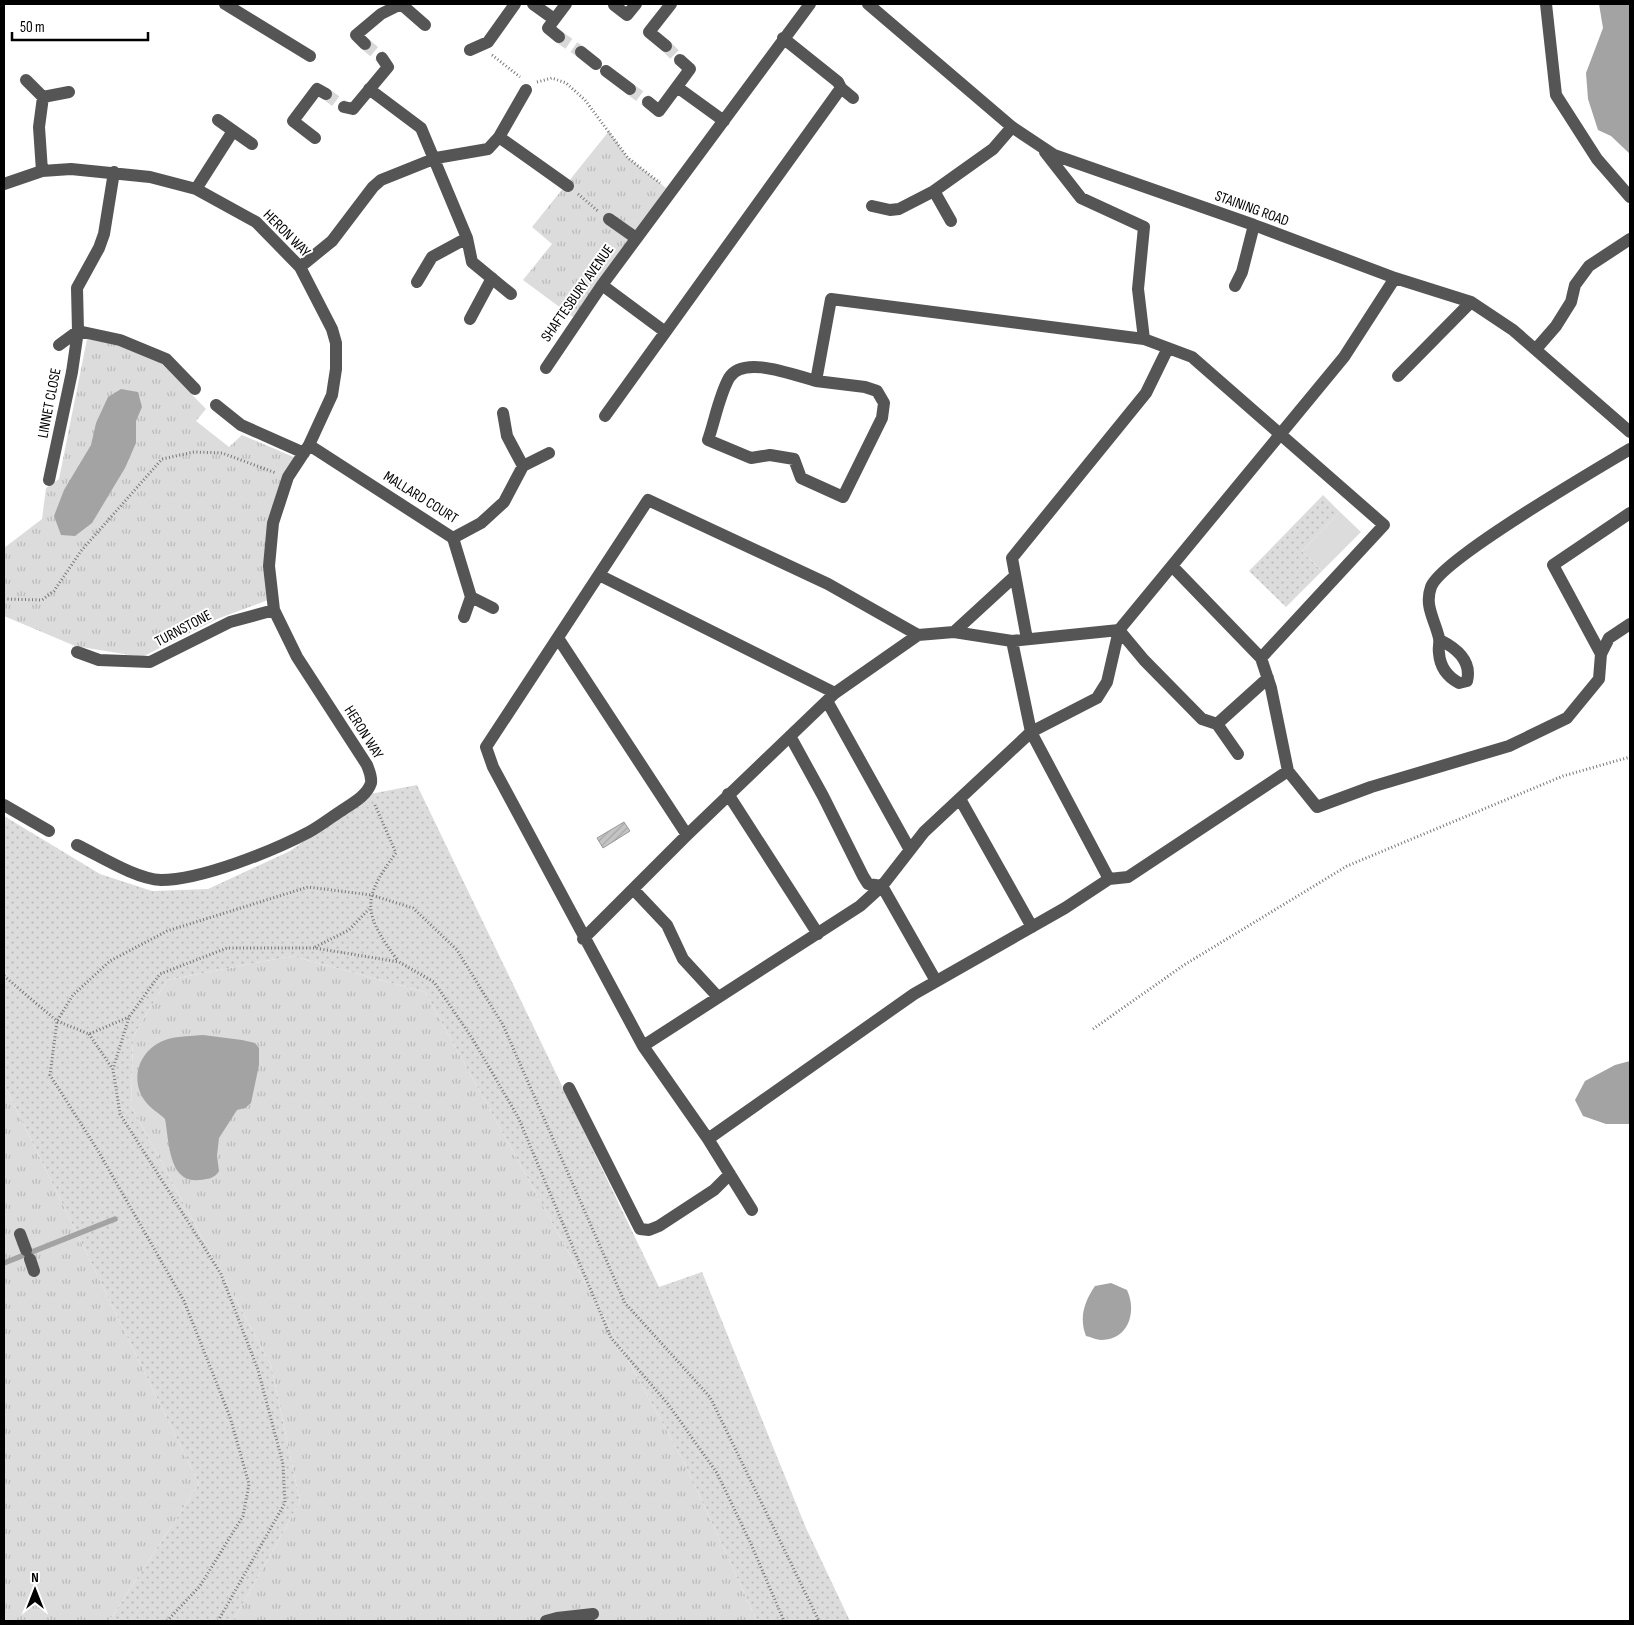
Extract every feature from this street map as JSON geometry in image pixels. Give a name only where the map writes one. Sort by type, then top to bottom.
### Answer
[{"type":"street","points":[[225,4],[310,56]]},
{"type":"street","points":[[365,44],[356,35],[380,14],[401,4],[425,25]]},
{"type":"street","points":[[470,50],[488,42],[515,4]]},
{"type":"street","points":[[533,4],[554,19]]},
{"type":"street","points":[[559,37],[548,28],[566,4]]},
{"type":"street","points":[[614,5],[627,15],[636,4]]},
{"type":"street","points":[[666,46],[649,32],[671,4]]},
{"type":"street","name":"SHAFTESBURY AVENUE","points":[[546,368],[670,191],[810,4]]},
{"type":"street","name":"STAINING ROAD","points":[[868,4],[1012,127],[1042,148],[1068,160],[1254,225],[1395,278],[1471,302],[1501,321],[1536,349],[1630,432]]},
{"type":"street","points":[[1546,4],[1556,95],[1597,159],[1630,197]]},
{"type":"street","points":[[783,38],[838,82],[841,88],[853,98]]},
{"type":"street","points":[[581,52],[630,89]]},
{"type":"street","points":[[344,107],[353,109],[388,67],[382,58]]},
{"type":"street","points":[[648,102],[659,111],[690,69],[680,60]]},
{"type":"street","points":[[26,80],[43,97]]},
{"type":"street","points":[[300,267],[332,241],[373,187],[381,180],[436,158],[488,149],[499,137],[527,83]]},
{"type":"street","points":[[677,87],[724,121]]},
{"type":"street","points":[[605,416],[664,331],[841,88]]},
{"type":"street","points":[[314,138],[293,122],[317,89],[326,94]]},
{"type":"street","points":[[369,89],[421,128],[436,158],[467,238],[472,262],[512,294]]},
{"type":"street","points":[[43,97],[69,92]]},
{"type":"street","points":[[42,172],[39,127],[43,97]]},
{"type":"street","points":[[218,120],[252,144]]},
{"type":"street","points":[[872,206],[890,210],[899,209],[934,191],[994,149],[1012,127]]},
{"type":"street","points":[[196,189],[233,130]]},
{"type":"street","points":[[499,137],[568,186]]},
{"type":"street","points":[[1042,148],[1081,198],[1144,227],[1138,289],[1144,338]]},
{"type":"street","name":"HERON WAY","points":[[4,184],[42,172],[71,169],[150,177],[196,189],[256,222],[300,267],[325,312],[336,343],[332,395],[306,449],[288,477],[279,500],[270,537],[269,571],[274,610],[297,657],[367,765],[371,774],[368,788]]},
{"type":"street","name":"LINNET CLOSE","points":[[49,480],[72,372],[78,331],[77,288],[99,248],[104,234],[114,172]]},
{"type":"street","points":[[934,191],[951,221]]},
{"type":"street","name":"SHAFTESBURY AVENUE","points":[[609,219],[636,238]]},
{"type":"street","points":[[1235,286],[1242,272],[1254,225]]},
{"type":"street","points":[[417,282],[432,257],[467,238]]},
{"type":"street","points":[[1536,349],[1556,326],[1571,302],[1575,285],[1589,266],[1630,239]]},
{"type":"street","points":[[470,318],[492,278]]},
{"type":"street","points":[[643,1046],[860,906],[882,886],[924,832],[1031,732],[1097,698],[1107,682],[1119,630],[1344,357],[1395,278]]},
{"type":"street","points":[[602,286],[664,331]]},
{"type":"street","points":[[816,381],[831,298],[1144,338],[1192,357],[1384,525],[1261,658]]},
{"type":"street","points":[[1398,376],[1471,302]]},
{"type":"street","points":[[59,345],[78,331],[120,340],[166,360],[195,390]]},
{"type":"street","points":[[1027,639],[1012,558],[1146,393],[1168,348]]},
{"type":"street","points":[[763,366],[816,381],[865,387],[876,391],[884,403],[882,418],[843,497],[801,478],[794,459],[770,455],[751,458],[708,440],[730,376],[743,368],[763,366]]},
{"type":"street","points":[[216,405],[241,425],[306,449]]},
{"type":"street","points":[[503,413],[507,436],[523,466],[549,453]]},
{"type":"street","name":"MALLARD COURT","points":[[306,449],[453,538],[481,523],[504,502],[523,466]]},
{"type":"street","points":[[1440,640],[1428,606],[1431,586],[1440,574],[1461,556],[1578,480],[1630,449]]},
{"type":"street","points":[[752,1210],[708,1139],[643,1046],[583,939],[493,767],[486,748],[648,500],[828,584],[918,635]]},
{"type":"street","points":[[1601,654],[1553,565],[1630,513]]},
{"type":"street","points":[[453,538],[471,597],[464,617]]},
{"type":"street","points":[[1172,566],[1261,658],[1268,678],[1288,772],[1317,807],[1371,787],[1509,746],[1567,718],[1599,679],[1601,654],[1609,638],[1630,624]]},
{"type":"street","points":[[599,575],[831,697],[910,850]]},
{"type":"street","points":[[954,632],[1015,576]]},
{"type":"street","points":[[471,597],[493,608]]},
{"type":"street","name":"TURNSTONE","points":[[77,652],[100,660],[150,662],[230,622],[274,610]]},
{"type":"street","points":[[583,939],[728,794],[831,697],[918,635],[954,632],[1012,641],[1119,630]]},
{"type":"street","points":[[1119,630],[1144,660],[1202,719],[1217,724],[1238,754]]},
{"type":"street","points":[[558,638],[686,835]]},
{"type":"street","points":[[1012,641],[1031,732],[1109,879]]},
{"type":"street","points":[[1217,724],[1268,678]]},
{"type":"street","points":[[790,736],[823,796],[863,876],[868,884],[882,886]]},
{"type":"street","points":[[708,1139],[914,994],[1065,908],[1109,879],[1128,877],[1288,772]]},
{"type":"street","points":[[77,845],[141,875],[158,880],[176,879],[272,849],[309,832],[360,798],[368,788]]},
{"type":"street","points":[[728,794],[818,934]]},
{"type":"street","points":[[960,799],[1032,927]]},
{"type":"street","points":[[4,805],[49,831]]},
{"type":"street","points":[[882,886],[936,981]]},
{"type":"street","points":[[633,889],[667,925],[683,959],[718,997]]},
{"type":"street","points":[[569,1088],[640,1229],[649,1230],[659,1226],[714,1190],[730,1174]]},
{"type":"street","points":[[20,1234],[30,1260]]},
{"type":"street","points":[[546,1621],[594,1614]]},
{"type":"path","points":[[488,42],[492,55],[527,83],[552,78],[566,83],[590,107],[628,158],[670,191]]},
{"type":"path","points":[[568,186],[609,219]]},
{"type":"path","points":[[4,599],[42,600],[54,591],[81,551],[162,459],[194,452],[222,452],[288,477]]},
{"type":"path","points":[[1093,1028],[1184,965],[1347,866],[1563,776],[1630,757]]},
{"type":"path","points":[[368,788],[396,853],[378,877],[371,895],[369,909],[376,932],[399,962]]},
{"type":"path","points":[[167,1621],[200,1586],[243,1516],[249,1484],[230,1418],[184,1301],[97,1149],[50,1075],[57,1021],[73,995],[110,961],[167,931],[308,887],[371,895],[413,908],[457,950],[503,1025],[625,1303],[710,1397],[819,1621]]},
{"type":"path","points":[[315,948],[349,930],[369,909]]},
{"type":"path","points":[[218,1621],[285,1503],[283,1464],[258,1370],[222,1274],[120,1114],[113,1068],[129,1017],[160,974],[227,948],[315,948],[399,962],[434,982],[476,1046],[518,1117],[610,1338],[668,1404],[717,1473],[752,1544],[784,1621]]},
{"type":"path","points":[[4,976],[57,1021],[89,1034],[113,1068]]},
{"type":"path","points":[[89,1034],[129,1017]]},
{"type":"green space","points":[[609,131],[626,156],[666,188],[573,317],[523,280],[552,244],[532,227]]},
{"type":"green space","points":[[87,339],[121,345],[160,362],[206,409],[196,421],[229,447],[242,435],[296,458],[285,476],[268,600],[217,619],[142,657],[75,646],[4,616],[4,548],[42,519],[46,488],[59,479]]},
{"type":"green space","points":[[1323,495],[1340,512],[1302,551],[1322,571],[1286,607],[1249,571]]},
{"type":"green space","points":[[1340,512],[1361,532],[1322,571],[1302,551]]},
{"type":"green space","points":[[417,785],[659,1287],[702,1272],[806,1528],[850,1621],[757,1621],[684,1462],[425,992],[292,956],[167,980],[133,1037],[131,1106],[271,1365],[300,1502],[233,1621],[109,1621],[199,1484],[4,1084],[4,816],[100,874],[152,891],[208,889],[290,851],[370,794]]},
{"type":"green space","points":[[292,956],[425,992],[684,1462],[757,1621],[233,1621],[300,1502],[271,1365],[131,1106],[133,1037],[167,980]]},
{"type":"green space","points":[[4,1084],[199,1484],[109,1621],[4,1621]]},
{"type":"shaded area","points":[[1599,4],[1630,4],[1630,154],[1611,136],[1598,130],[1588,99],[1586,73],[1603,28]]},
{"type":"shaded area","points":[[121,389],[138,392],[142,407],[136,421],[136,443],[125,468],[92,523],[75,536],[61,535],[54,516],[64,490],[91,445],[96,423],[108,397]]},
{"type":"shaded area","points":[[203,1035],[255,1043],[259,1048],[259,1065],[251,1103],[245,1108],[237,1110],[219,1138],[217,1156],[219,1171],[213,1177],[199,1180],[189,1179],[181,1175],[176,1168],[169,1148],[165,1119],[145,1101],[140,1092],[138,1073],[144,1056],[159,1043],[172,1038]]},
{"type":"shaded area","points":[[1630,1061],[1630,1124],[1606,1124],[1583,1116],[1575,1100],[1585,1081],[1615,1065]]},
{"type":"shaded area","points":[[1111,1283],[1127,1290],[1131,1307],[1128,1323],[1124,1330],[1111,1339],[1099,1340],[1086,1336],[1083,1323],[1085,1304],[1095,1286]]},
{"type":"building","points":[[624,822],[630,831],[603,848],[597,838]]},
{"type":"waterway","points":[[4,1263],[115,1219]]},
{"type":"tunnel","points":[[559,37],[581,52]]},
{"type":"tunnel","points":[[365,44],[382,58]]},
{"type":"tunnel","points":[[666,46],[680,60]]},
{"type":"tunnel","points":[[630,89],[648,102]]},
{"type":"tunnel","points":[[326,94],[344,107]]}]
